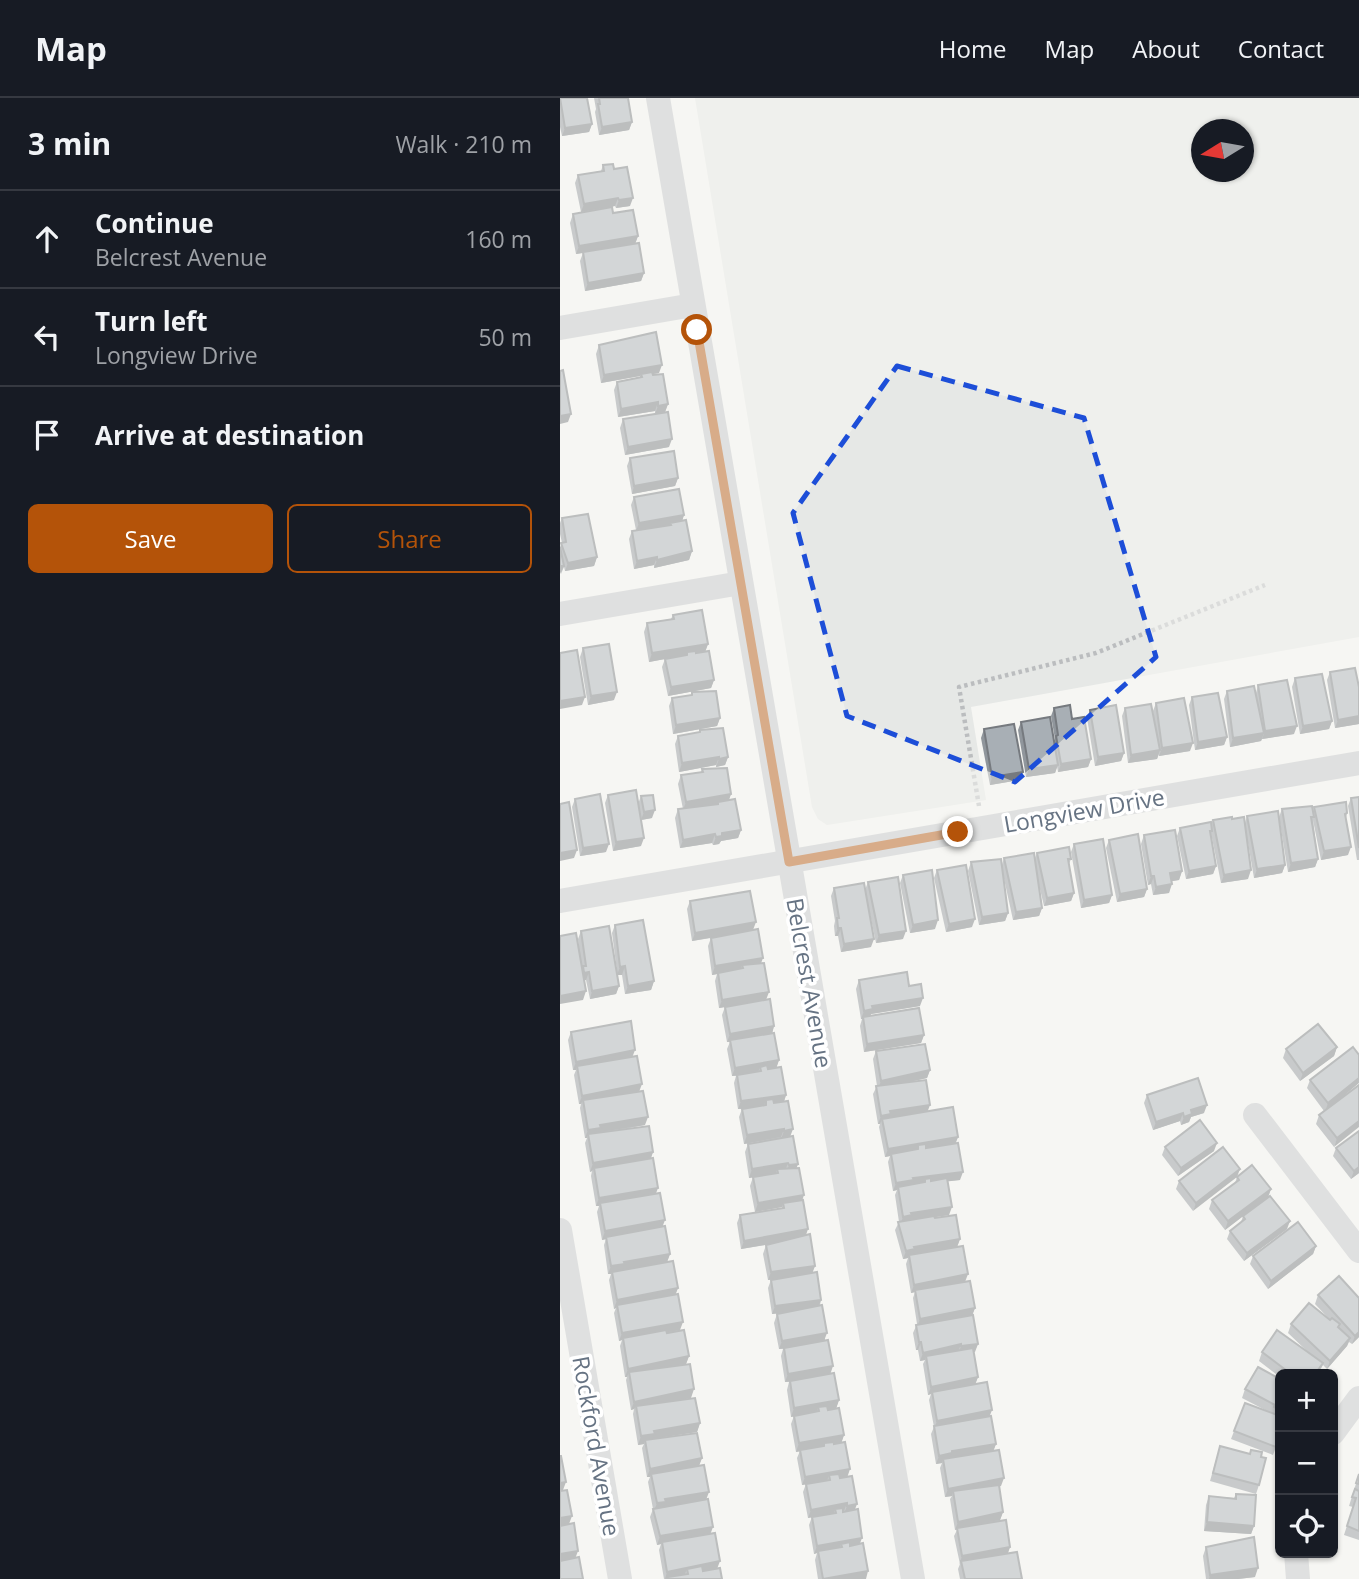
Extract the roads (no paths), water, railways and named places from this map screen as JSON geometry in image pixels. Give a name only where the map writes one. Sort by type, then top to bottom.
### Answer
[{"type":"street","name":"Belcrest Avenue","points":[[658,98],[913,1579]]},
{"type":"street","points":[[560,328],[693,305]]},
{"type":"street","points":[[560,614],[741,583]]},
{"type":"street","name":"Longview Drive","points":[[560,901],[1359,763]]},
{"type":"street","points":[[1255,1115],[1359,1251]]},
{"type":"street","name":"Rockford Avenue","points":[[560,1230],[620,1579]]},
{"type":"street","points":[[1334,1432],[1359,1398]]},
{"type":"street","points":[[1296,1558],[1298,1579]]}]
